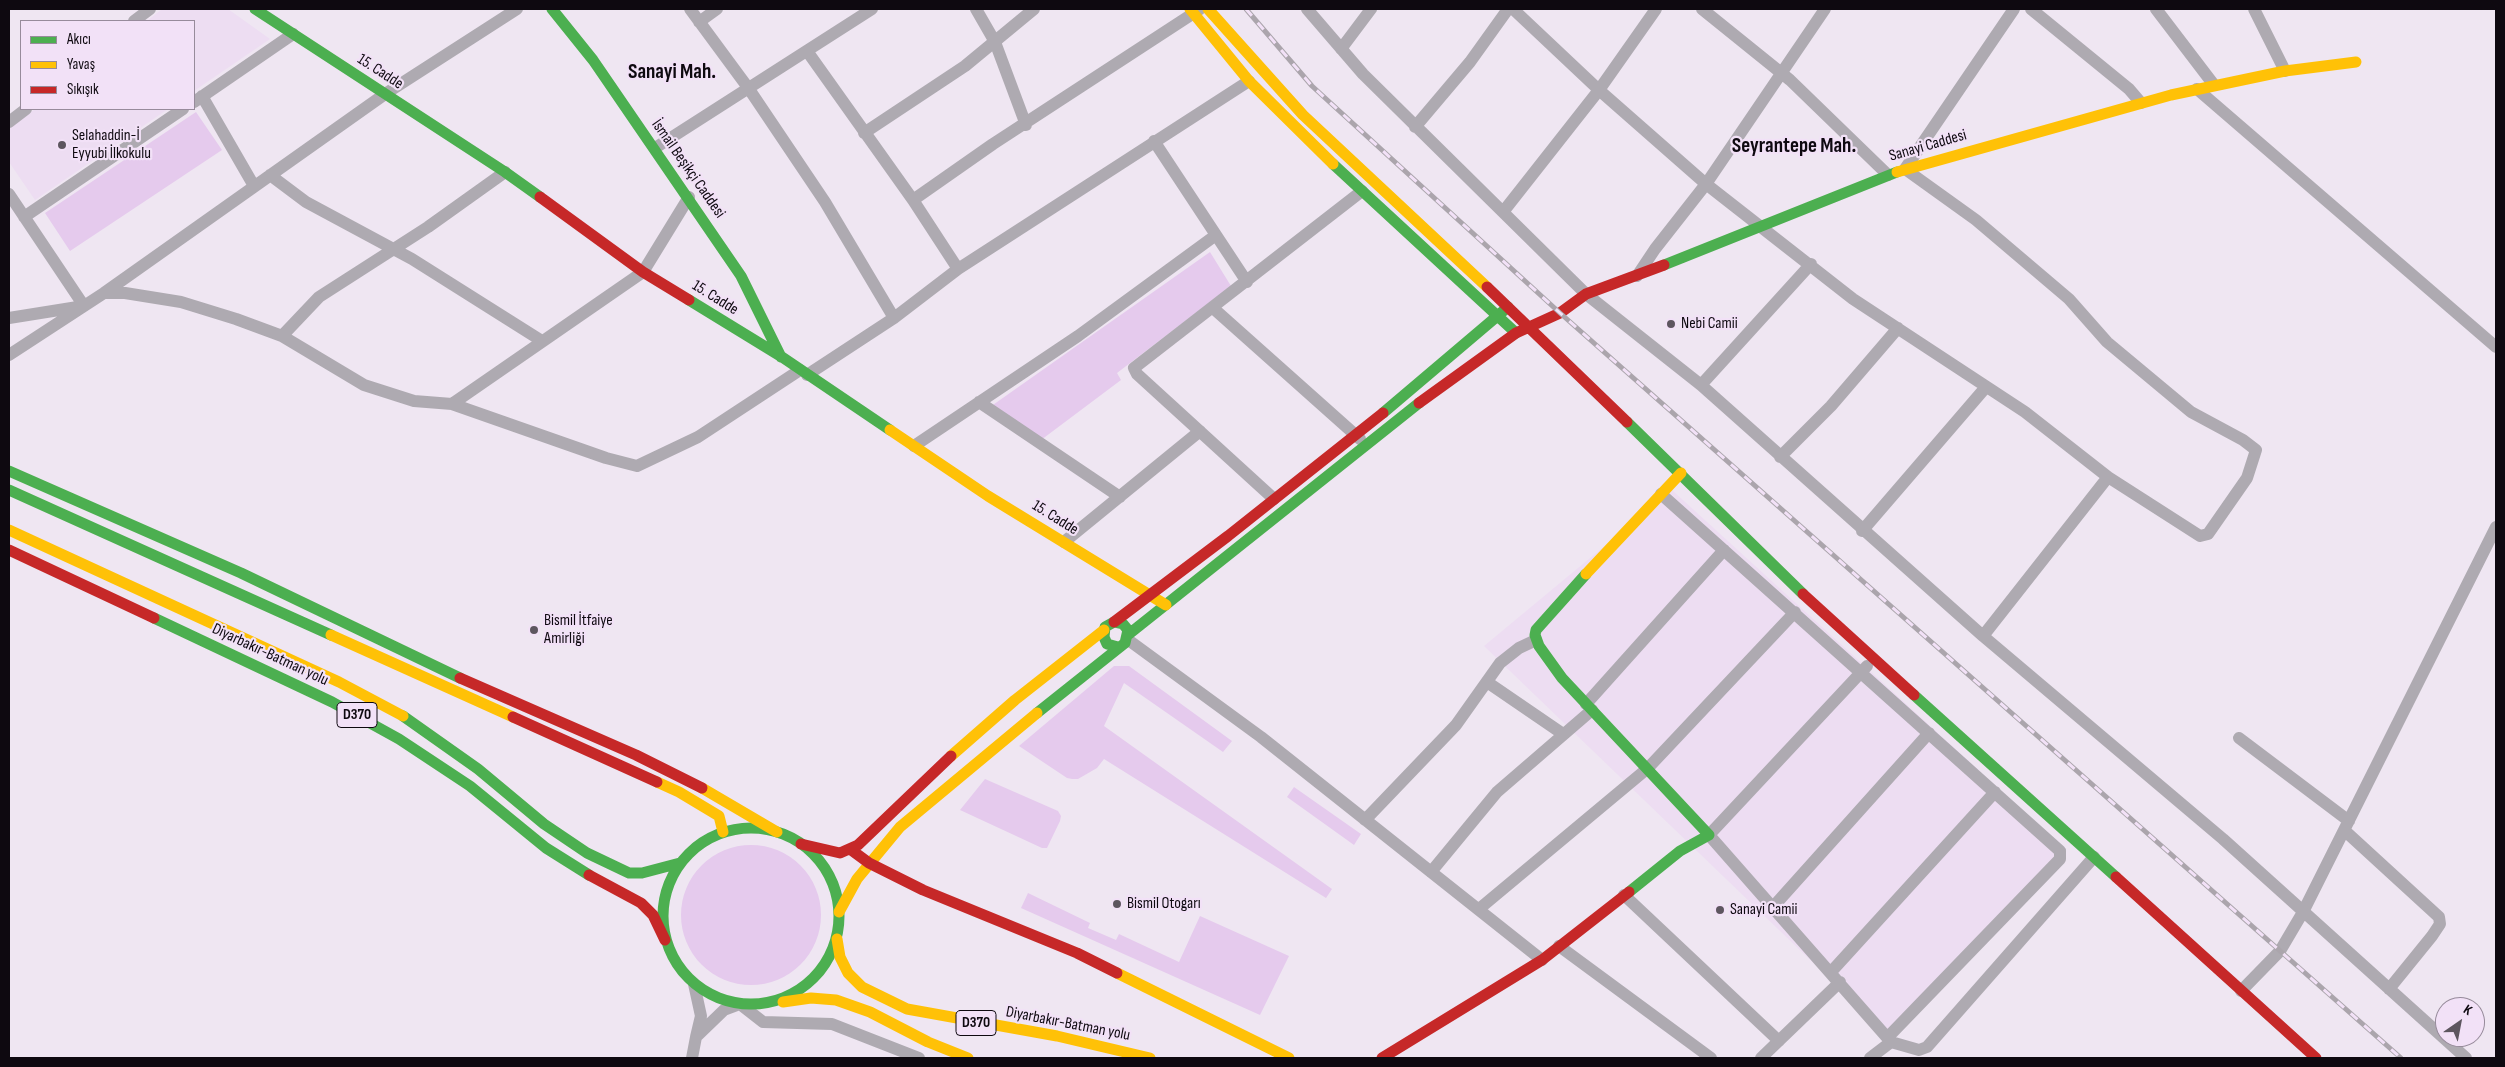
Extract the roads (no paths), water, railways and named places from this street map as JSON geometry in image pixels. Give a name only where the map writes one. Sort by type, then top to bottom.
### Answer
[{"type":"main road","name":"15. Cadde","points":[[254,9],[505,172],[643,272],[782,357],[988,496],[1166,604]]},
{"type":"main road","name":"İsmail Beşikçi Caddesi","points":[[552,9],[593,60],[689,197],[741,276],[782,357]]},
{"type":"main road","points":[[1208,9],[1303,115],[1531,328],[1808,599],[2316,1058]]},
{"type":"main road","points":[[1195,10],[1249,81],[1362,191],[1516,333]]},
{"type":"main road","name":"Sanayi Caddesi","points":[[839,912],[857,879],[900,828],[1166,604],[1365,445],[1516,333],[1531,328],[1560,313],[1586,294],[1759,228],[1888,174],[2197,89],[2285,71],[2356,62]]},
{"type":"main road","points":[[9,471],[241,573],[481,688],[636,755],[714,794],[777,832],[801,844],[840,853],[858,846],[942,764],[1015,700],[1104,630],[1108,624],[1114,622],[1274,499],[1421,382],[1508,307]]},
{"type":"main road","points":[[1382,1058],[1542,960],[1680,851],[1709,834],[1562,678],[1536,640],[1536,630],[1622,532],[1681,473]]},
{"type":"main road","points":[[9,490],[679,792],[718,816],[723,832]]},
{"type":"main road","name":"Diyarbakır-Batman yolu","points":[[9,530],[330,678],[384,705],[415,723],[478,769],[544,824],[587,853],[610,865],[629,873],[642,873],[680,863]]},
{"type":"main road","name":"Diyarbakır-Batman yolu","points":[[9,550],[332,702],[399,739],[470,786],[546,848],[579,870],[641,903],[652,915],[665,940]]},
{"type":"main road","points":[[1104,630],[1105,641],[1110,646],[1125,640],[1123,624],[1114,622]]},
{"type":"main road","points":[[777,832],[750,828],[723,832],[699,844],[680,863],[667,887],[662,913],[665,940],[677,965],[694,984],[716,998],[740,1004],[766,1004],[790,996],[812,981],[827,961],[837,939],[839,912],[834,887],[821,863],[801,844]]},
{"type":"main road","points":[[850,849],[869,863],[923,890],[1077,953],[1289,1058]]},
{"type":"main road","name":"Diyarbakır-Batman yolu","points":[[837,939],[840,957],[848,973],[862,987],[907,1009],[936,1016],[1057,1036],[1150,1058]]},
{"type":"main road","name":"D370","points":[[766,1004],[811,998],[836,1000],[870,1012],[928,1042],[968,1058]]},
{"type":"street","points":[[135,20],[150,9]]},
{"type":"street","points":[[9,355],[104,293],[385,94],[517,9]]},
{"type":"street","points":[[690,9],[749,89],[825,202],[894,318]]},
{"type":"street","points":[[700,22],[717,9]]},
{"type":"street","points":[[655,148],[872,9]]},
{"type":"street","points":[[976,9],[995,42],[1026,125]]},
{"type":"street","points":[[864,133],[965,66],[1034,9]]},
{"type":"street","points":[[1307,9],[1415,126],[1586,294],[1701,385],[1862,531],[1982,636],[2223,839],[2466,1058]]},
{"type":"street","points":[[1341,48],[1371,9]]},
{"type":"street","points":[[1415,126],[1470,62],[1508,9]]},
{"type":"street","points":[[1513,9],[1599,90],[1759,228],[1810,264],[1853,299],[2025,412],[2108,477],[2200,536],[2208,534],[2247,478],[2256,450],[2243,440],[2191,412],[2107,342],[2070,299],[1976,220],[1905,169],[2014,9]]},
{"type":"street","points":[[1503,212],[1599,90],[1656,9]]},
{"type":"street","points":[[1702,9],[1780,73],[1844,130],[1888,174]]},
{"type":"street","points":[[1637,276],[1654,249],[1706,184],[1825,9]]},
{"type":"street","points":[[2031,9],[2129,89],[2141,103]]},
{"type":"street","points":[[2156,9],[2214,85]]},
{"type":"street","points":[[2254,9],[2285,71]]},
{"type":"street","points":[[913,200],[993,144],[1026,125],[1195,10]]},
{"type":"street","points":[[254,186],[198,99],[293,34]]},
{"type":"street","points":[[807,51],[913,200],[958,269]]},
{"type":"street","points":[[104,293],[125,293],[181,302],[282,336],[364,385],[414,401],[452,404],[606,458],[638,466],[698,437],[894,318],[958,269],[1249,81]]},
{"type":"street","points":[[2197,89],[2496,347]]},
{"type":"street","points":[[9,122],[25,110]]},
{"type":"street","points":[[24,217],[182,110]]},
{"type":"street","points":[[1154,141],[1247,282]]},
{"type":"street","points":[[282,336],[319,296],[428,227],[505,172]]},
{"type":"street","points":[[270,175],[306,202],[392,250],[412,259],[542,341]]},
{"type":"street","points":[[1274,499],[1137,374],[1134,368],[1362,191]]},
{"type":"street","points":[[9,194],[84,306]]},
{"type":"street","points":[[452,404],[643,272],[689,197]]},
{"type":"street","points":[[914,446],[1078,336],[1216,235]]},
{"type":"street","points":[[1701,385],[1810,264]]},
{"type":"street","points":[[9,318],[84,306]]},
{"type":"street","points":[[1213,308],[1365,445]]},
{"type":"street","points":[[1780,457],[1831,406],[1898,328]]},
{"type":"street","points":[[1862,531],[1986,387]]},
{"type":"street","points":[[979,402],[1120,497]]},
{"type":"street","points":[[1064,542],[1200,432]]},
{"type":"street","points":[[1982,636],[2108,477]]},
{"type":"street","points":[[1661,494],[1795,612],[2058,850],[2060,859],[1870,1058]]},
{"type":"street","points":[[2241,990],[2280,951],[2303,912],[2496,527]]},
{"type":"street","points":[[1431,872],[1497,792],[1562,734],[1589,707],[1724,550]]},
{"type":"street","points":[[1479,910],[1648,768],[1795,612]]},
{"type":"street","points":[[1125,640],[1261,737],[1542,960]]},
{"type":"street","points":[[1365,820],[1444,738],[1507,656],[1536,640]]},
{"type":"street","points":[[1874,658],[1709,834],[1890,1039],[1919,1054],[1927,1048],[2094,858]]},
{"type":"street","points":[[1486,682],[1562,734]]},
{"type":"street","points":[[1773,906],[1929,733]]},
{"type":"street","points":[[2239,738],[2346,826],[2439,917],[2440,924],[2432,936],[2389,989]]},
{"type":"street","points":[[1761,1058],[1779,1041],[1995,792]]},
{"type":"street","points":[[1624,895],[1779,1041]]},
{"type":"street","points":[[1559,946],[1711,1058]]},
{"type":"street","points":[[692,1058],[701,1016],[694,984]]},
{"type":"street","points":[[696,1037],[724,1010],[740,1004],[763,1022],[832,1024],[919,1058]]},
{"type":"railway","points":[[1246,9],[1312,86],[1560,313],[2401,1058]]},
{"type":"place","name":"Selahaddin-İ Eyyubi İlkokulu","points":[[62,145]]},
{"type":"place","name":"Nebi Camii","points":[[1671,324]]},
{"type":"place","name":"Bismil İtfaiye Amirliği","points":[[534,630]]},
{"type":"place","name":"Bismil Otogarı","points":[[1117,904]]},
{"type":"place","name":"Sanayi Camii","points":[[1720,910]]},
{"type":"district","name":"Sanayi Mah.","points":[[672,73]]},
{"type":"district","name":"Seyrantepe Mah.","points":[[1794,147]]}]
